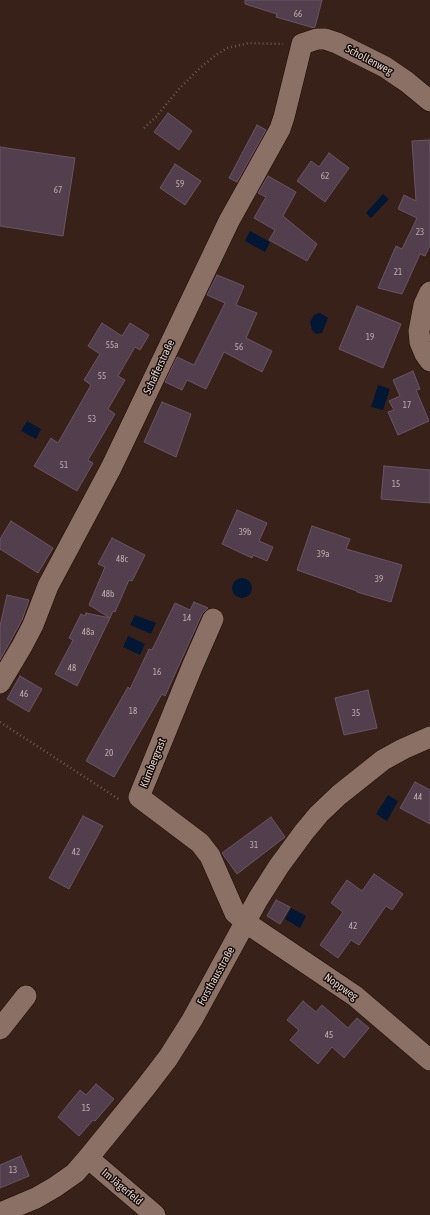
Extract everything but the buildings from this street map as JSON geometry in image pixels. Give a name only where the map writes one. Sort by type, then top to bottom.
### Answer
[{"type":"street","name":"Schollenweg","points":[[302,44],[317,39],[325,39],[337,43],[385,67],[407,82],[430,101]]},
{"type":"street","name":"Schafferstraße","points":[[0,683],[33,625],[48,586],[111,468],[229,221],[280,129],[302,44]]},
{"type":"street","points":[[430,292],[424,305],[419,331],[420,342],[430,361]]},
{"type":"street","name":"Kürnbergrast","points":[[213,619],[139,797],[200,843],[210,856],[235,914],[245,922]]},
{"type":"street","name":"Forsthausstraße","points":[[0,1213],[36,1198],[75,1173],[168,1058],[192,1020],[245,922],[279,866],[319,814],[384,760],[403,749],[430,737]]},
{"type":"street","name":"Noppweg","points":[[245,922],[355,996],[430,1060]]},
{"type":"street","points":[[0,1029],[26,996]]},
{"type":"street","name":"Im Jägerfeld","points":[[88,1158],[155,1215]]},
{"type":"path","points":[[144,128],[155,118],[180,88],[201,67],[228,48],[249,43],[302,44]]},
{"type":"path","points":[[0,722],[124,802],[139,797]]},
{"type":"water","points":[[383,194],[389,199],[371,218],[366,213]]},
{"type":"water","points":[[250,231],[270,242],[265,252],[245,241]]},
{"type":"water","points":[[320,313],[328,318],[322,333],[316,334],[312,330],[310,322],[314,315]]},
{"type":"water","points":[[378,385],[390,389],[383,410],[371,407]]},
{"type":"water","points":[[27,421],[41,429],[36,439],[21,431]]},
{"type":"water","points":[[238,578],[246,578],[252,584],[252,592],[246,598],[238,598],[232,592],[232,584]]},
{"type":"water","points":[[135,615],[156,623],[151,634],[130,625]]},
{"type":"water","points":[[128,636],[145,644],[140,655],[123,647]]},
{"type":"water","points":[[388,795],[398,801],[387,821],[376,814]]},
{"type":"water","points":[[291,908],[306,916],[300,928],[285,919]]}]
